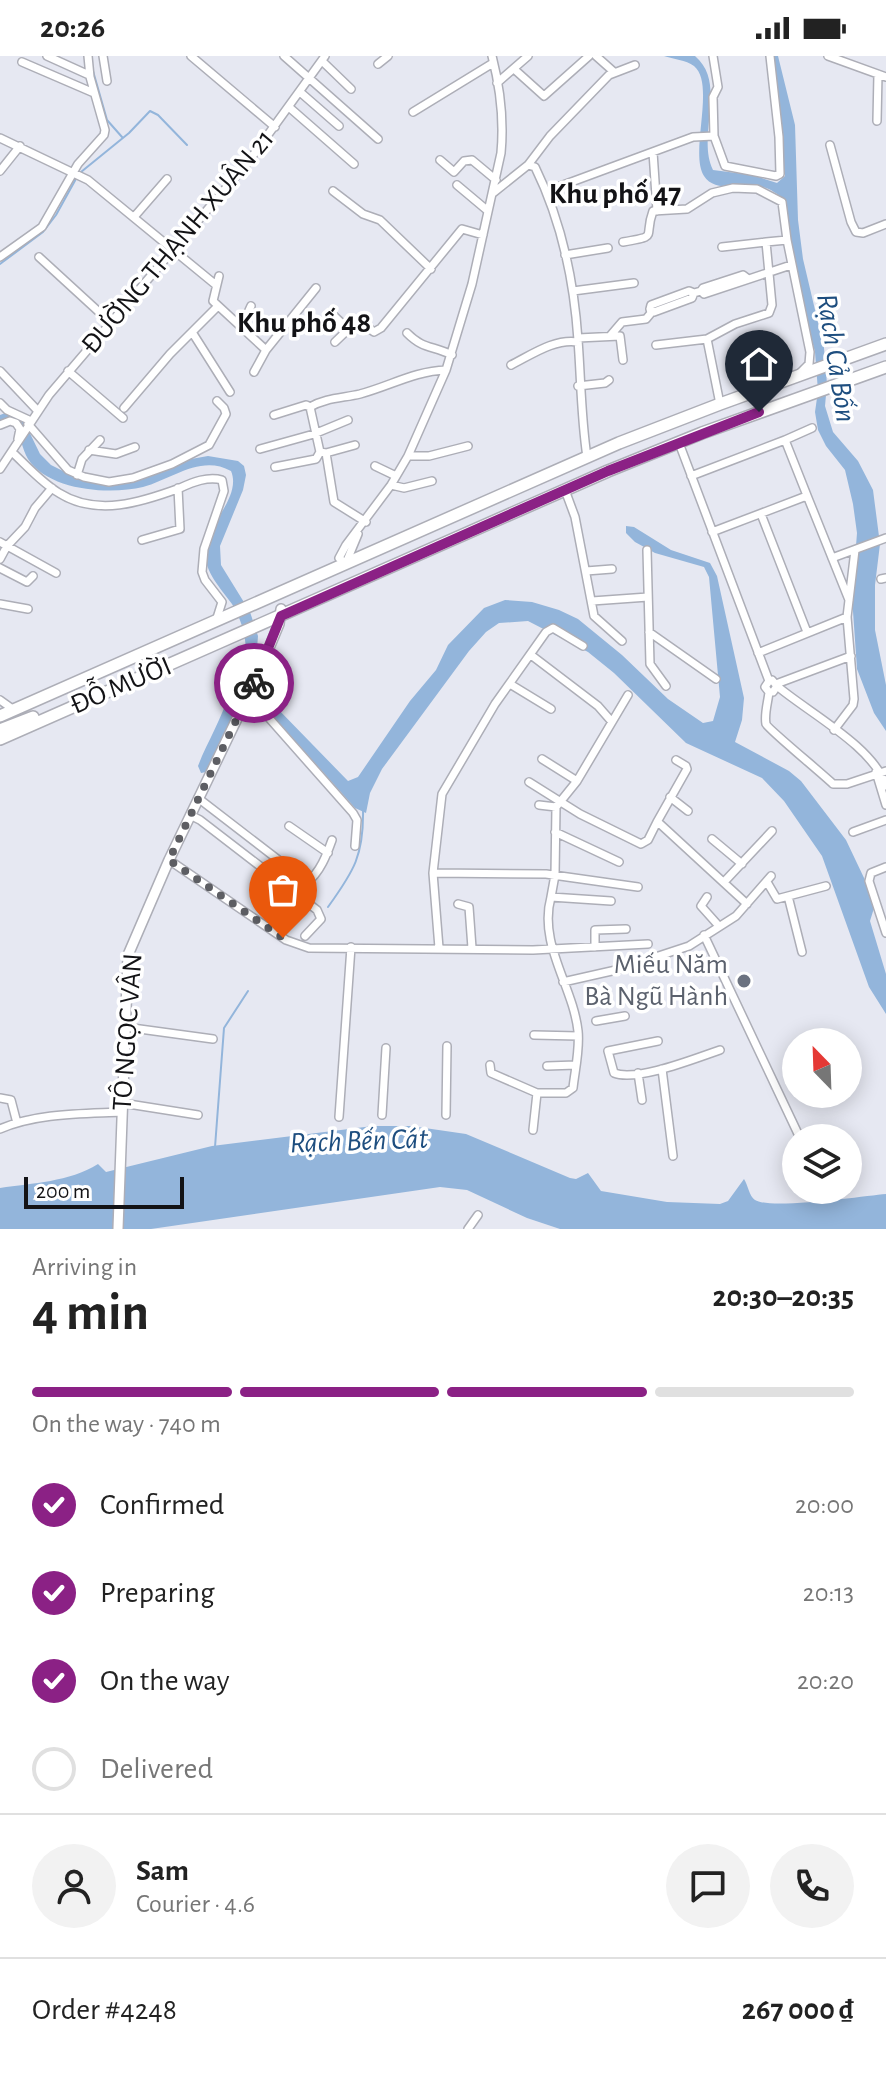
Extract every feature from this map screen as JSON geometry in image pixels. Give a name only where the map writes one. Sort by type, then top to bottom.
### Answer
[{"type":"highway","points":[[838,372],[886,344]]},
{"type":"highway","points":[[838,372],[886,351]]},
{"type":"highway","points":[[348,571],[628,447],[813,380],[886,360]]},
{"type":"highway","points":[[838,372],[886,367]]},
{"type":"highway","points":[[256,616],[281,613],[348,571],[587,457],[798,375],[813,380]]},
{"type":"highway","points":[[238,624],[330,574],[348,571],[565,490],[813,380]]},
{"type":"highway","points":[[348,571],[678,440]]},
{"type":"highway","name":"ĐỖ MƯỜI","points":[[0,719],[216,621],[238,624]]},
{"type":"highway","name":"ĐỖ MƯỜI","points":[[0,739],[238,624]]},
{"type":"highway","name":"ĐỖ MƯỜI","points":[[16,712],[238,624]]},
{"type":"highway","name":"ĐỖ MƯỜI","points":[[0,730],[69,705]]},
{"type":"main road","name":"TÔ NGỌC VÂN","points":[[118,1229],[128,955],[209,767],[257,677],[281,613]]},
{"type":"street","points":[[47,56],[89,75]]},
{"type":"street","points":[[0,257],[42,227],[105,130],[89,75],[88,56]]},
{"type":"street","points":[[103,56],[107,81]]},
{"type":"street","points":[[191,56],[275,127]]},
{"type":"street","points":[[284,56],[378,139]]},
{"type":"street","points":[[378,64],[388,56]]},
{"type":"street","points":[[497,83],[528,56]]},
{"type":"street","points":[[514,69],[544,96],[589,56]]},
{"type":"street","points":[[596,56],[614,72]]},
{"type":"street","points":[[713,56],[718,87],[713,97],[713,136],[725,166],[776,176],[780,174],[779,137],[770,56]]},
{"type":"street","points":[[828,56],[882,76],[877,121]]},
{"type":"street","points":[[323,58],[351,89]]},
{"type":"street","name":"ĐƯỜNG THẠNH XUÂN 21","points":[[15,447],[37,410],[275,127],[323,58]]},
{"type":"street","points":[[348,571],[359,532],[408,456],[452,355],[493,193],[502,140],[492,59],[413,112]]},
{"type":"street","points":[[22,62],[94,93]]},
{"type":"street","points":[[493,193],[528,165],[550,136],[614,72],[635,65]]},
{"type":"street","points":[[300,92],[339,126]]},
{"type":"street","points":[[290,108],[354,164]]},
{"type":"street","points":[[547,191],[697,136],[713,136]]},
{"type":"street","points":[[0,138],[77,174],[216,285]]},
{"type":"street","points":[[830,145],[856,232],[863,233],[886,224]]},
{"type":"street","points":[[0,171],[20,146]]},
{"type":"street","points":[[653,152],[657,211]]},
{"type":"street","points":[[440,160],[454,172],[464,161],[472,160],[496,180]]},
{"type":"street","points":[[528,165],[535,167],[547,191],[573,291],[578,340],[578,386],[587,457]]},
{"type":"street","points":[[134,217],[167,179]]},
{"type":"street","points":[[457,185],[488,211]]},
{"type":"street","points":[[623,242],[650,235],[651,212],[687,209],[722,189],[757,189],[782,202],[791,265],[810,352],[809,364],[798,375]]},
{"type":"street","points":[[333,191],[363,214],[380,220],[431,269]]},
{"type":"street","points":[[335,342],[358,320],[374,332],[378,331],[462,229],[483,235]]},
{"type":"street","points":[[722,247],[787,240]]},
{"type":"street","points":[[656,345],[707,339],[735,324],[769,313],[772,307],[766,242]]},
{"type":"street","points":[[565,255],[608,248]]},
{"type":"street","points":[[39,257],[111,323]]},
{"type":"street","points":[[610,336],[622,322],[646,319],[651,313],[651,305],[743,275],[747,278],[791,265]]},
{"type":"street","points":[[219,276],[213,301],[266,350]]},
{"type":"street","points":[[573,291],[634,283]]},
{"type":"street","points":[[254,372],[266,350],[316,288]]},
{"type":"street","points":[[124,408],[218,306]]},
{"type":"street","points":[[241,328],[251,306]]},
{"type":"street","points":[[333,315],[348,329]]},
{"type":"street","points":[[192,332],[230,392]]},
{"type":"street","points":[[407,333],[421,347],[437,348],[452,355]]},
{"type":"street","points":[[511,365],[547,347],[617,335],[622,339],[623,360]]},
{"type":"street","points":[[707,339],[720,404]]},
{"type":"street","points":[[274,415],[330,399],[361,394],[419,373],[446,370]]},
{"type":"street","points":[[0,371],[37,410]]},
{"type":"street","points":[[68,371],[123,418]]},
{"type":"street","points":[[578,386],[609,380]]},
{"type":"street","points":[[0,403],[29,424],[68,470],[109,482],[133,478],[172,464],[209,445],[226,414],[217,401]]},
{"type":"street","points":[[310,407],[314,434],[323,452],[334,502],[366,522]]},
{"type":"street","points":[[260,449],[314,434],[348,420]]},
{"type":"street","points":[[0,425],[10,421],[18,426],[20,432],[15,447],[0,469]]},
{"type":"street","points":[[691,476],[812,428]]},
{"type":"street","points":[[77,475],[81,462],[100,440]]},
{"type":"street","points":[[678,440],[758,653],[774,684],[865,753],[880,771],[886,786]]},
{"type":"street","points":[[785,440],[849,600]]},
{"type":"street","points":[[275,467],[316,459],[323,452],[355,445]]},
{"type":"street","points":[[408,456],[429,456],[468,446]]},
{"type":"street","points":[[15,447],[52,488],[72,500],[110,506],[128,505],[196,481],[217,478],[224,485],[224,491],[203,554],[205,580],[222,602],[216,621]]},
{"type":"street","points":[[89,450],[116,454],[135,447]]},
{"type":"street","points":[[375,466],[396,476]]},
{"type":"street","points":[[391,485],[404,488],[432,481]]},
{"type":"street","points":[[0,559],[4,544],[25,527],[35,508],[52,488]]},
{"type":"street","points":[[142,540],[180,529],[178,488]]},
{"type":"street","points":[[565,490],[575,517],[596,620],[622,641]]},
{"type":"street","points":[[712,532],[808,498]]},
{"type":"street","points":[[761,514],[807,632]]},
{"type":"street","points":[[832,558],[882,539]]},
{"type":"street","points":[[4,544],[56,573]]},
{"type":"street","points":[[834,730],[853,705],[847,617],[857,548]]},
{"type":"street","points":[[647,550],[650,664],[666,686]]},
{"type":"street","points":[[0,568],[27,582],[33,576]]},
{"type":"street","points":[[586,571],[612,569]]},
{"type":"street","points":[[592,601],[648,597]]},
{"type":"street","points":[[0,604],[28,609]]},
{"type":"street","points":[[758,653],[847,617]]},
{"type":"street","points":[[439,948],[433,873],[442,794],[495,704],[546,632],[553,628],[583,646]]},
{"type":"street","points":[[649,632],[716,679]]},
{"type":"street","points":[[531,655],[598,706],[612,722]]},
{"type":"street","points":[[851,656],[765,687],[769,692],[766,725],[833,784],[847,784],[880,771]]},
{"type":"street","points":[[510,684],[551,709]]},
{"type":"street","points":[[490,1065],[491,1073],[537,1093],[570,1092],[573,1088],[578,1036],[550,940],[548,908],[555,875],[558,804],[577,781],[628,695]]},
{"type":"street","points":[[0,700],[16,712]]},
{"type":"street","points":[[245,701],[269,718],[353,813],[357,820],[355,846]]},
{"type":"street","points":[[542,759],[577,781]]},
{"type":"street","points":[[529,782],[558,804],[641,844],[648,840],[688,767],[676,760]]},
{"type":"street","points":[[880,771],[886,805]]},
{"type":"street","points":[[670,797],[688,811]]},
{"type":"street","points":[[198,798],[307,882],[328,853],[332,840]]},
{"type":"street","points":[[539,805],[558,804]]},
{"type":"street","points":[[190,815],[317,910],[321,919],[305,936]]},
{"type":"street","points":[[853,832],[886,820]]},
{"type":"street","points":[[657,822],[747,904]]},
{"type":"street","points":[[289,826],[328,853]]},
{"type":"street","points":[[724,882],[772,831]]},
{"type":"street","points":[[555,832],[619,862]]},
{"type":"street","points":[[712,839],[742,864]]},
{"type":"street","points":[[169,860],[286,940],[309,948],[553,949],[648,944]]},
{"type":"street","points":[[886,867],[871,873],[869,881],[886,933]]},
{"type":"street","points":[[433,873],[555,875],[638,887]]},
{"type":"street","points":[[563,982],[662,957],[689,946],[736,916],[769,879],[774,897],[826,886]]},
{"type":"street","points":[[788,896],[802,952]]},
{"type":"street","points":[[551,897],[611,901]]},
{"type":"street","points":[[707,897],[701,906],[718,925]]},
{"type":"street","points":[[458,904],[469,907],[472,948]]},
{"type":"street","points":[[595,947],[595,930],[626,929]]},
{"type":"street","points":[[704,935],[793,1124]]},
{"type":"street","points":[[339,1117],[351,947]]},
{"type":"street","points":[[596,1021],[625,1016]]},
{"type":"street","points":[[125,1027],[213,1039]]},
{"type":"street","points":[[534,1035],[578,1036]]},
{"type":"street","points":[[658,1041],[608,1051],[617,1075],[662,1069],[720,1050]]},
{"type":"street","points":[[446,1115],[447,1046]]},
{"type":"street","points":[[382,1115],[386,1048]]},
{"type":"street","points":[[547,1066],[576,1065]]},
{"type":"street","points":[[662,1069],[673,1156]]},
{"type":"street","points":[[638,1073],[642,1100]]},
{"type":"street","points":[[533,1130],[537,1093]]},
{"type":"street","points":[[0,1098],[11,1100],[17,1123]]},
{"type":"street","points":[[0,1129],[17,1123],[122,1107],[198,1115]]},
{"type":"street","points":[[468,1229],[478,1215]]},
{"type":"water","points":[[664,56],[695,56],[705,68],[711,95],[708,142],[713,170],[752,175],[777,183],[785,176],[770,56],[778,56],[795,125],[798,220],[803,259],[824,348],[825,406],[833,432],[858,461],[873,490],[880,544],[875,585],[875,630],[886,685],[886,731],[874,713],[857,669],[852,597],[857,533],[853,504],[845,470],[818,430],[815,352],[801,300],[784,199],[763,187],[715,185],[704,176],[699,152],[703,103],[700,75],[691,64]]},
{"type":"water","points":[[8,412],[24,421],[40,454],[51,465],[71,475],[109,482],[208,456],[238,461],[244,466],[243,490],[220,546],[221,565],[250,612],[258,636],[250,666],[252,678],[348,781],[358,777],[410,701],[436,670],[448,645],[484,608],[505,600],[532,602],[578,619],[668,699],[703,723],[713,721],[720,697],[709,577],[704,567],[655,553],[635,542],[626,533],[626,526],[634,527],[671,550],[710,563],[717,576],[744,698],[742,720],[735,742],[789,771],[801,781],[846,840],[874,908],[870,921],[886,974],[886,1014],[869,987],[822,856],[784,801],[762,778],[686,743],[588,652],[528,621],[499,623],[469,651],[382,769],[370,793],[366,813],[355,808],[271,714],[263,707],[255,706],[244,690],[228,732],[206,772],[201,773],[198,766],[245,655],[244,632],[239,617],[214,579],[205,558],[207,540],[232,491],[231,471],[220,466],[198,466],[143,487],[129,489],[98,490],[65,484],[38,470],[28,459],[17,424],[0,422],[0,415]]},
{"type":"water","name":"Rạch Bến Cát","points":[[373,1126],[411,1126],[466,1134],[570,1178],[576,1179],[588,1173],[601,1191],[667,1202],[720,1204],[728,1201],[744,1179],[753,1198],[764,1203],[862,1204],[862,1197],[886,1194],[886,1229],[560,1229],[527,1218],[467,1190],[440,1187],[151,1229],[0,1229],[0,1188],[63,1178],[98,1164],[106,1172],[212,1146]]},
{"type":"waterway","points":[[93,71],[107,120],[122,137]]},
{"type":"waterway","points":[[81,172],[129,133],[150,111],[158,115],[187,145]]},
{"type":"waterway","points":[[0,264],[43,232],[77,177]]},
{"type":"waterway","points":[[328,907],[356,862],[362,839],[363,809]]},
{"type":"waterway","points":[[215,1147],[224,1028],[248,991]]},
{"type":"way so far","points":[[254,683],[169,860],[283,938]]},
{"type":"place","name":"Miếu Năm Bà Ngũ Hành","points":[[744,981]]},
{"type":"district","name":"Khu phố 47","points":[[615,194]]},
{"type":"district","name":"Khu phố 48","points":[[304,323]]},
{"type":"route","points":[[254,683],[281,616],[608,471],[759,412]]},
{"type":"water label","name":"Rạch Cả Bốn","points":[[836,358]]}]
